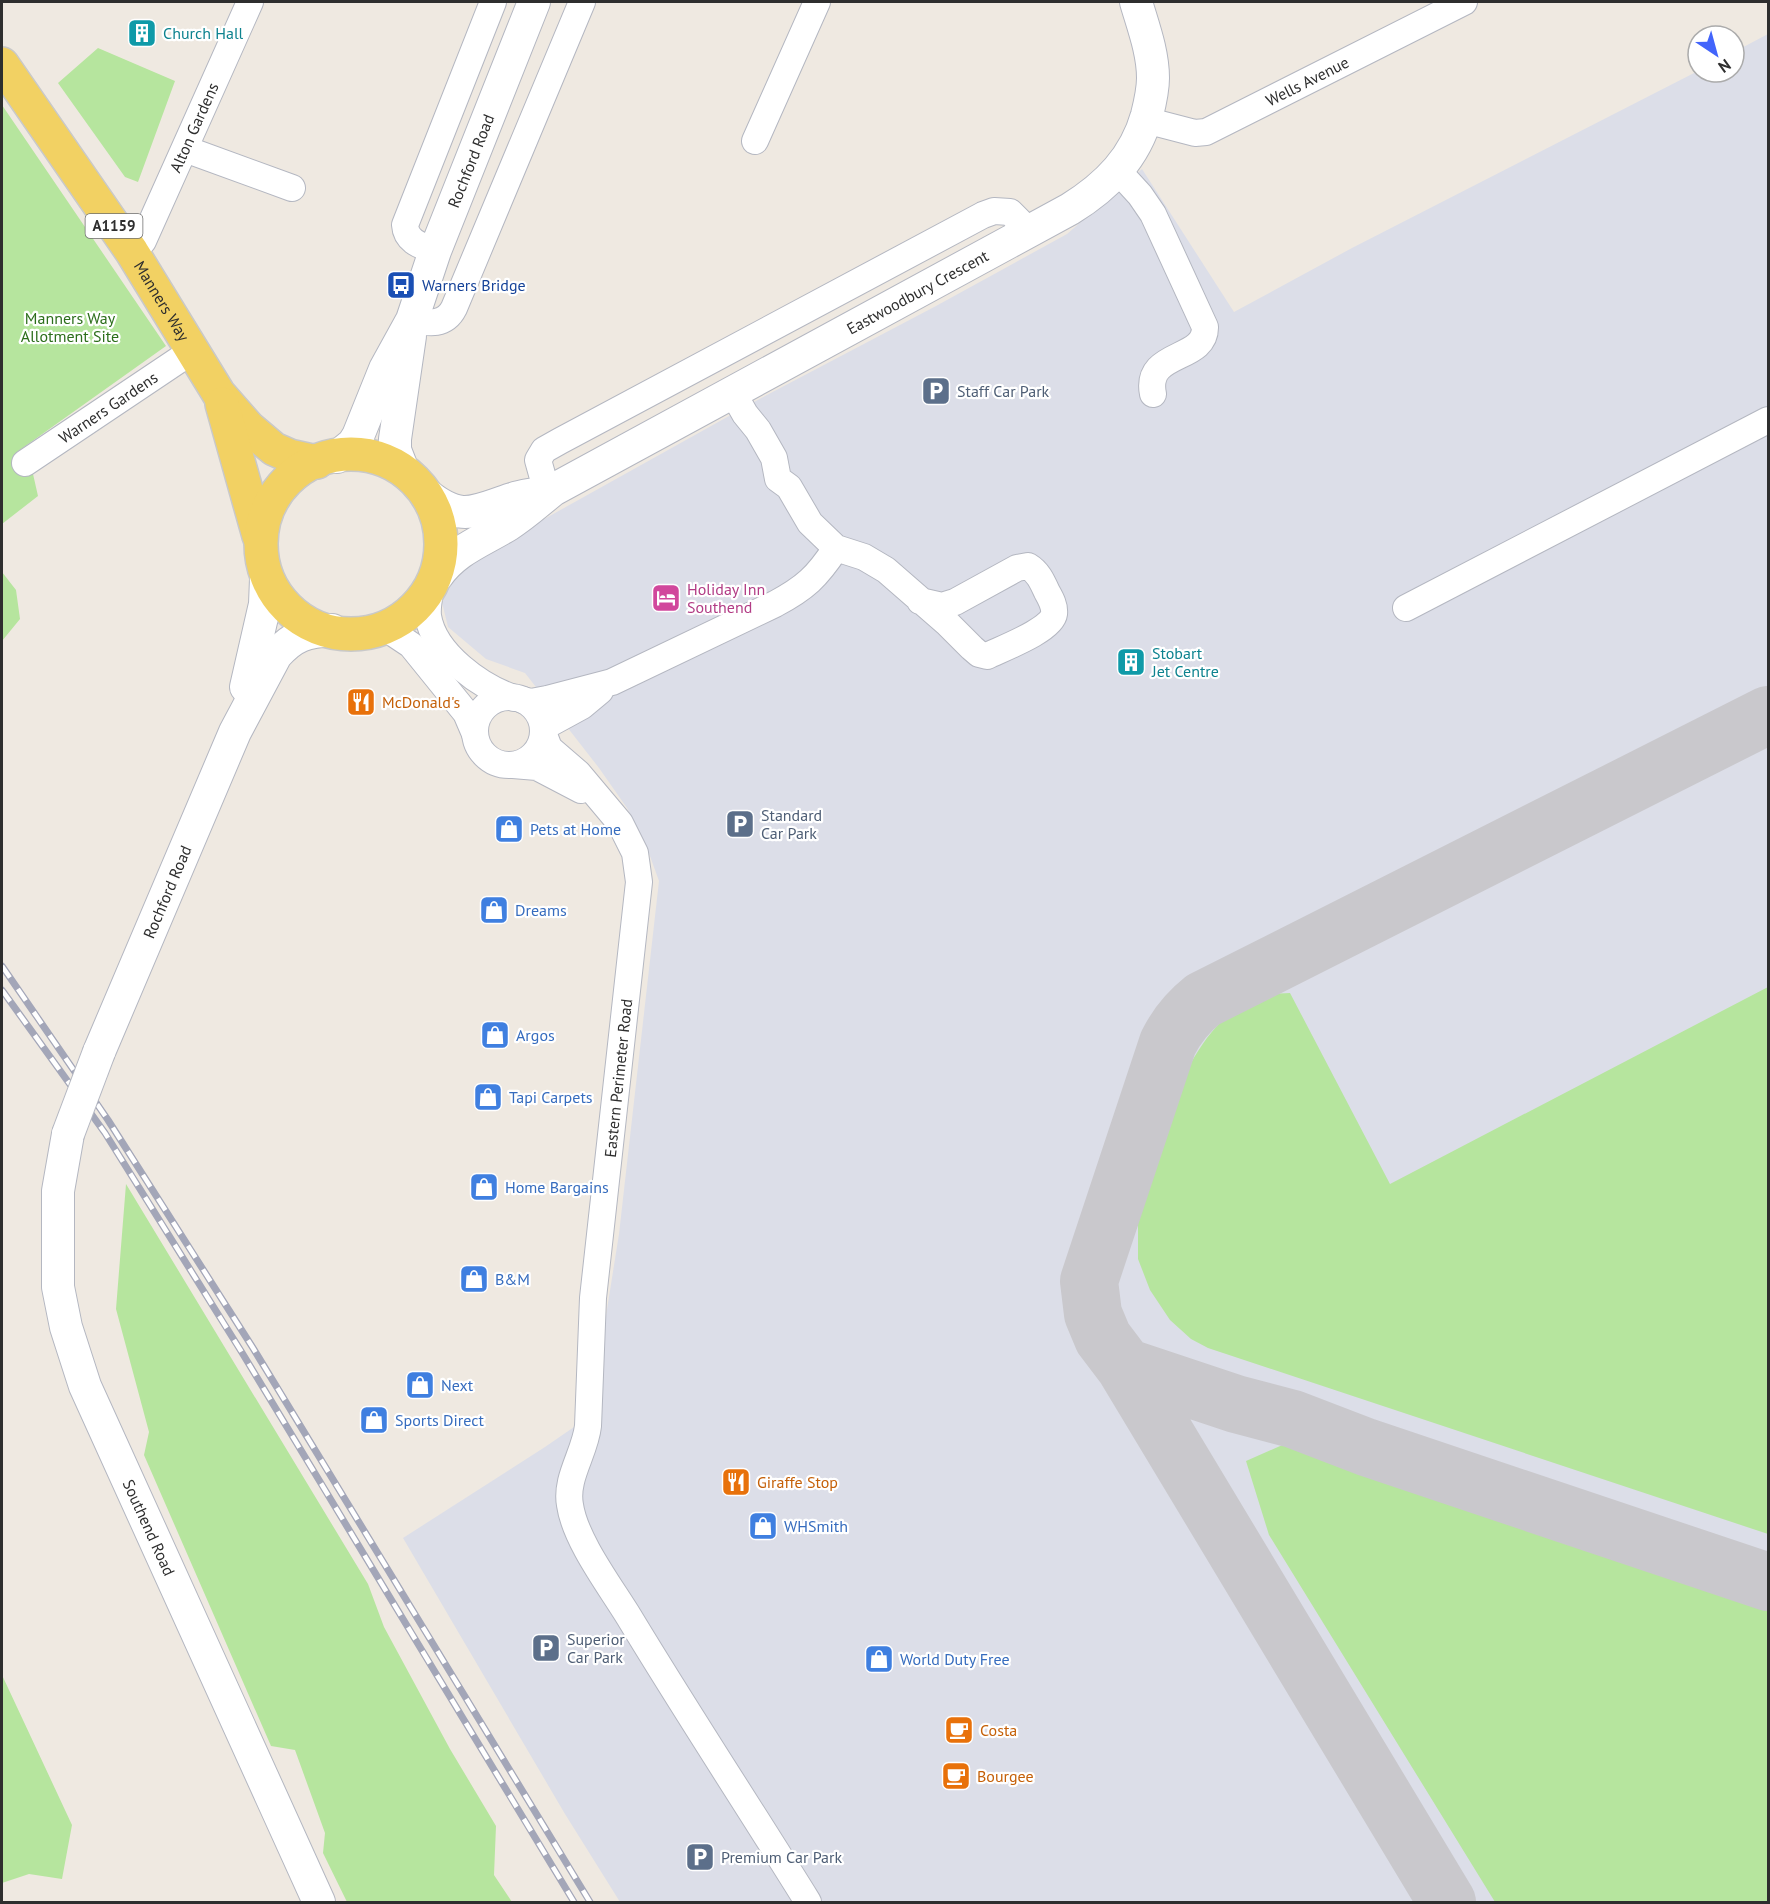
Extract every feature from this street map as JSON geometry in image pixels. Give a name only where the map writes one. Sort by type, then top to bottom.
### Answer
[{"type":"main road","name":"Manners Way","points":[[2,64],[132,252],[219,394],[248,427],[274,449],[290,456],[327,460]]},
{"type":"main road","name":"Manners Way","points":[[219,394],[254,512],[260,541]]},
{"type":"main road","name":"A1159","points":[[370,456],[402,468],[413,476],[426,494],[440,531],[441,558],[434,582],[422,601],[401,619],[373,630],[332,630],[308,622],[295,615],[278,598],[266,579],[260,541],[261,523],[267,506],[283,485],[298,473],[327,460],[370,456]]},
{"type":"street","name":"Alton Gardens","points":[[132,252],[143,242],[250,2]]},
{"type":"street","points":[[435,251],[411,240],[405,230],[405,225],[493,2]]},
{"type":"street","name":"Rochford Road","points":[[327,460],[353,444],[358,436],[385,369],[412,320],[435,251],[534,2]]},
{"type":"street","points":[[412,320],[440,322],[446,319],[454,308],[582,2]]},
{"type":"street","points":[[754,141],[817,2]]},
{"type":"street","name":"Eastwoodbury Crescent","points":[[434,582],[444,565],[457,554],[509,525],[553,490],[739,403],[1088,198],[1118,171],[1132,152],[1151,99],[1153,78],[1151,58],[1136,2]]},
{"type":"street","name":"Wells Avenue","points":[[1145,120],[1195,133],[1206,132],[1464,2]]},
{"type":"street","points":[[185,149],[292,188]]},
{"type":"street","points":[[1118,171],[1140,195],[1153,214],[1196,309]]},
{"type":"street","points":[[553,490],[543,478],[538,460],[544,450],[983,215],[994,211],[1010,212],[1025,233]]},
{"type":"street","name":"Rochford Road","points":[[402,468],[395,450],[395,438],[412,320]]},
{"type":"street","name":"Warners Gardens","points":[[25,463],[192,351]]},
{"type":"street","points":[[739,403],[774,458],[778,479],[789,487],[810,523],[829,542],[864,557],[886,570],[920,601],[948,624],[979,654],[987,656],[1042,629],[1051,622],[1054,615],[1053,603],[1043,583],[1038,574],[1028,566],[1017,567],[955,602],[942,606],[920,601]]},
{"type":"street","points":[[1406,608],[1768,420]]},
{"type":"street","name":"Eastwoodbury Crescent","points":[[426,494],[445,507],[466,512],[488,508],[513,498],[553,490]]},
{"type":"street","points":[[434,582],[428,605],[429,619],[444,649],[459,665],[485,685],[499,693],[531,702],[612,682],[799,591],[815,577],[829,542]]},
{"type":"street","name":"Rochford Road","points":[[235,732],[260,629],[265,604],[266,579]]},
{"type":"street","name":"Rochford Road","points":[[68,1134],[99,1052],[235,732],[276,655],[284,645],[312,631],[332,630]]},
{"type":"street","points":[[373,630],[390,631],[411,645],[466,713],[478,746],[493,761],[503,765],[524,762],[531,757],[541,742],[543,732],[536,711],[518,699],[498,700],[484,709],[476,723],[475,735]]},
{"type":"street","points":[[543,732],[549,724],[582,706],[612,682]]},
{"type":"street","points":[[578,773],[569,756],[567,741],[572,722],[582,706]]},
{"type":"street","name":"Eastern Perimeter Road","points":[[543,732],[549,747],[555,754],[578,773],[613,813],[635,853],[639,882],[593,1299],[590,1413],[587,1438],[568,1497],[571,1514],[581,1539],[808,1902]]},
{"type":"street","name":"Eastern Perimeter Road","points":[[513,765],[537,767],[602,801]]},
{"type":"street","name":"Southend Road","points":[[68,1134],[58,1191],[58,1287],[66,1327],[85,1386],[319,1902]]},
{"type":"shaded area","points":[[1768,34],[1768,1902],[620,1902],[565,1814],[403,1538],[590,1416],[619,1234],[659,881],[646,845],[627,808],[599,768],[525,673],[486,659],[448,627],[441,598],[461,567],[503,542],[765,396],[1067,234],[1142,169],[1234,312],[1352,248],[1686,77],[1686,84],[1746,84],[1746,46]]},
{"type":"green space","points":[[98,48],[175,81],[138,182],[125,177],[58,83]]},
{"type":"green space","name":"Manners Way Allotment Site","points":[[2,105],[166,346],[17,452],[33,474],[38,496],[2,524]]},
{"type":"green space","points":[[2,572],[16,590],[20,619],[2,641]]},
{"type":"green space","points":[[1768,987],[1768,1534],[1208,1348],[1191,1339],[1170,1320],[1150,1290],[1138,1259],[1138,1221],[1191,1063],[1204,1042],[1220,1023],[1229,1014],[1250,1001],[1265,995],[1290,993],[1390,1184]]},
{"type":"green space","points":[[126,1184],[368,1584],[384,1627],[450,1749],[496,1826],[494,1875],[512,1902],[347,1902],[323,1853],[325,1833],[295,1750],[271,1746],[144,1455],[149,1432],[116,1309]]},
{"type":"green space","points":[[1296,1439],[1768,1599],[1768,1902],[1495,1902],[1269,1535],[1246,1461]]},
{"type":"green space","points":[[2,1675],[72,1825],[62,1879],[29,1874],[2,1883]]},
{"type":"taxiway","points":[[1447,1902],[1125,1367],[1103,1338],[1093,1314],[1089,1281],[1168,1043],[1192,1009],[1203,1000],[1768,715]]},
{"type":"taxiway","points":[[1125,1367],[1236,1404],[1293,1419],[1366,1447],[1768,1582]]},
{"type":"railway","points":[[2,966],[108,1120],[253,1348],[590,1902]]},
{"type":"railway","points":[[2,990],[105,1133],[241,1351],[574,1902]]},
{"type":"place","name":"Church Hall","points":[[142,33]]},
{"type":"place","name":"Warners Bridge","points":[[401,285]]},
{"type":"place","name":"Staff Car Park","points":[[936,391]]},
{"type":"place","name":"Holiday Inn Southend","points":[[666,598]]},
{"type":"place","name":"Stobart Jet Centre","points":[[1131,662]]},
{"type":"place","name":"McDonald's","points":[[361,702]]},
{"type":"place","name":"Standard Car Park","points":[[740,824]]},
{"type":"place","name":"Pets at Home","points":[[509,829]]},
{"type":"place","name":"Dreams","points":[[494,910]]},
{"type":"place","name":"Argos","points":[[495,1035]]},
{"type":"place","name":"Tapi Carpets","points":[[488,1097]]},
{"type":"place","name":"Home Bargains","points":[[484,1187]]},
{"type":"place","name":"B&M","points":[[474,1279]]},
{"type":"place","name":"Next","points":[[420,1385]]},
{"type":"place","name":"Sports Direct","points":[[374,1420]]},
{"type":"place","name":"Giraffe Stop","points":[[736,1482]]},
{"type":"place","name":"WHSmith","points":[[763,1526]]},
{"type":"place","name":"Superior Car Park","points":[[546,1648]]},
{"type":"place","name":"World Duty Free","points":[[879,1659]]},
{"type":"place","name":"Costa","points":[[959,1730]]},
{"type":"place","name":"Bourgee","points":[[956,1776]]},
{"type":"place","name":"Premium Car Park","points":[[700,1857]]}]
